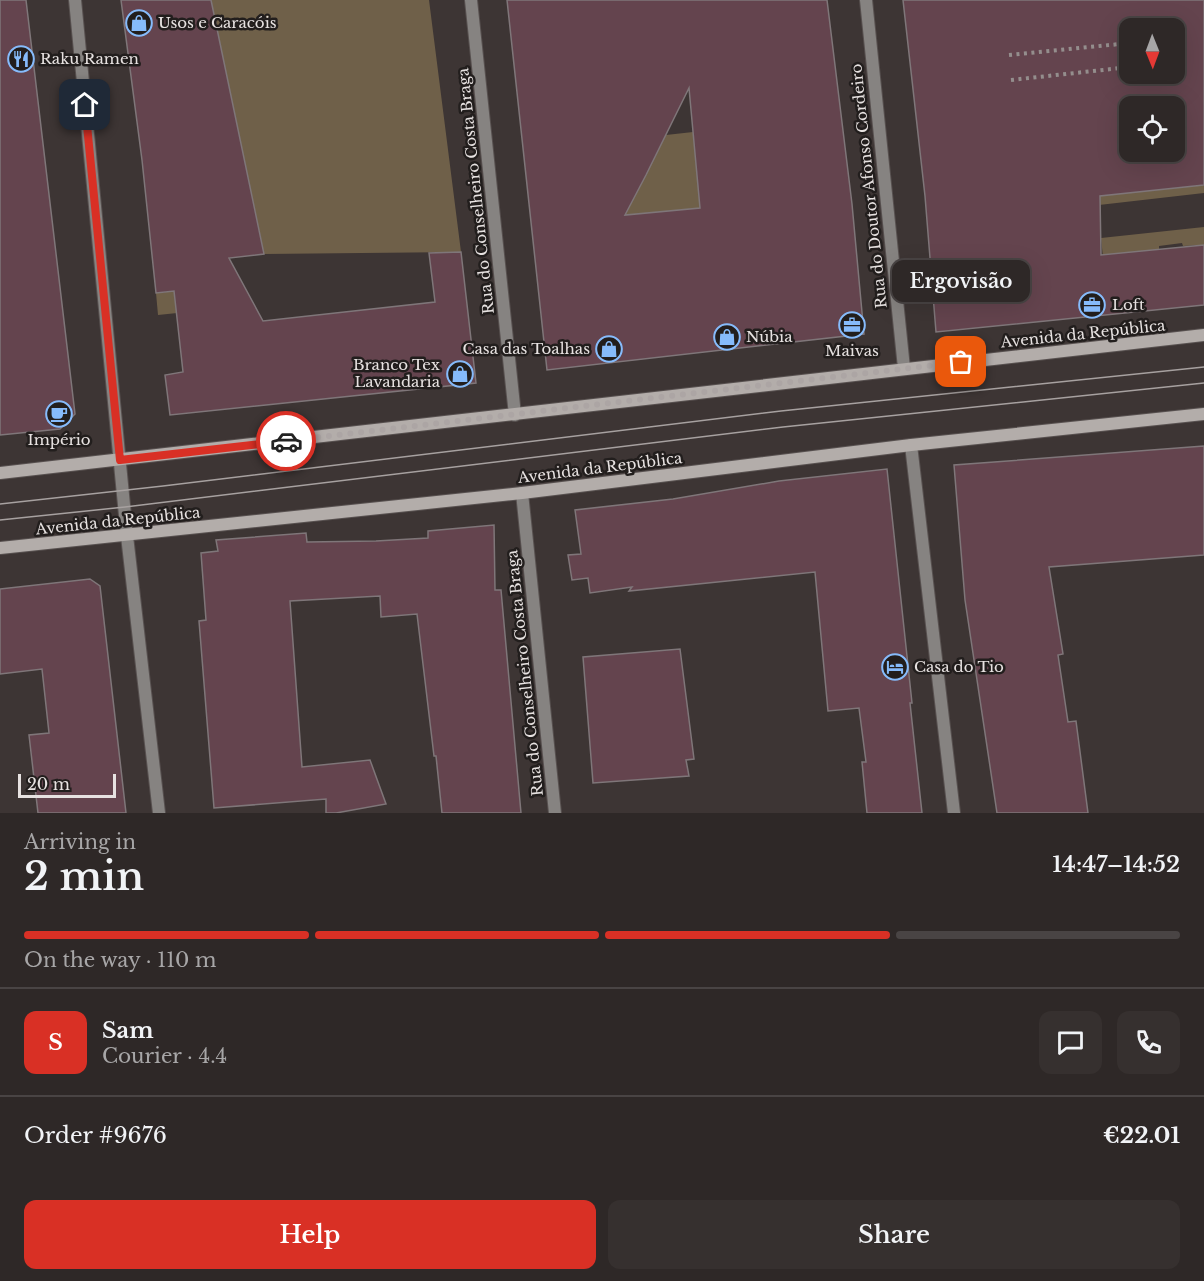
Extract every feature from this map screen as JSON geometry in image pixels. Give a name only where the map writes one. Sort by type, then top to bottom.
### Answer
[{"type":"main road","name":"Avenida da República","points":[[0,473],[1204,335]]},
{"type":"main road","name":"Avenida da República","points":[[0,548],[522,493],[911,445],[1204,414]]},
{"type":"street","points":[[75,0],[127,536],[159,813]]},
{"type":"street","name":"Rua do Conselheiro Costa Braga","points":[[471,0],[515,415]]},
{"type":"street","name":"Rua do Doutor Afonso Cordeiro","points":[[866,0],[904,369]]},
{"type":"street","points":[[911,445],[954,813]]},
{"type":"street","name":"Rua do Conselheiro Costa Braga","points":[[522,493],[555,813]]},
{"type":"path","points":[[1009,55],[1119,44]]},
{"type":"path","points":[[1011,80],[1119,68]]},
{"type":"shaded area","points":[[211,0],[429,0],[461,252],[264,254]]},
{"type":"shaded area","points":[[693,132],[701,208],[625,215],[666,135]]},
{"type":"shaded area","points":[[1204,185],[1204,193],[1099,205],[1098,196]]},
{"type":"shaded area","points":[[1204,227],[1204,245],[1183,246],[1182,243],[1159,246],[1139,311],[1109,315],[1101,238]]},
{"type":"shaded area","points":[[243,284],[254,305],[158,315],[156,293]]},
{"type":"building","points":[[0,0],[26,0],[75,414],[60,429],[0,435]]},
{"type":"building","points":[[121,0],[211,0],[264,254],[229,258],[263,321],[435,302],[429,253],[461,252],[476,383],[170,415],[165,375],[183,372],[174,291],[156,293],[142,160]]},
{"type":"building","points":[[507,0],[827,0],[852,204],[864,334],[547,370]],"holes":[[[689,88],[700,208],[625,215]]]},
{"type":"building","points":[[903,0],[1204,0],[1204,185],[1100,196],[1101,255],[1204,245],[1204,305],[936,332],[925,196]]},
{"type":"building","points":[[1204,446],[1204,555],[1049,567],[1063,654],[1058,655],[1068,722],[1076,721],[1088,813],[997,813],[965,600],[954,465]]},
{"type":"building","points":[[887,469],[922,813],[867,813],[862,762],[866,762],[859,708],[828,711],[815,572],[629,591],[632,587],[590,593],[588,578],[572,580],[568,555],[581,554],[575,510],[673,499],[779,481]]},
{"type":"building","points":[[494,525],[495,590],[501,590],[521,813],[442,813],[417,614],[381,617],[380,596],[290,601],[302,767],[370,760],[386,804],[336,813],[326,813],[326,799],[214,808],[199,621],[206,620],[201,553],[218,551],[216,540],[306,533],[307,542],[376,541],[428,538],[428,531]]},
{"type":"building","points":[[90,579],[100,586],[126,813],[38,813],[29,735],[49,733],[42,669],[0,674],[0,589]]},
{"type":"building","points":[[680,649],[694,759],[686,760],[689,776],[593,783],[583,657]]},
{"type":"tram line","points":[[0,504],[781,411],[1204,367]]},
{"type":"tram line","points":[[0,520],[125,507],[783,427],[1204,383]]},
{"type":"way so far","points":[[286,441],[961,362]]},
{"type":"place","name":"Usos e Caracóis","points":[[139,23]]},
{"type":"place","name":"Raku Ramen","points":[[21,59]]},
{"type":"place","name":"Loft","points":[[1092,305]]},
{"type":"place","name":"Maivas","points":[[852,325]]},
{"type":"place","name":"Núbia","points":[[727,337]]},
{"type":"place","name":"Casa das Toalhas","points":[[609,349]]},
{"type":"place","name":"Ergovisão","points":[[961,362]]},
{"type":"place","name":"Branco Tex Lavandaria","points":[[460,374]]},
{"type":"place","name":"Império","points":[[59,414]]},
{"type":"place","name":"Casa do Tio","points":[[895,667]]},
{"type":"route","points":[[85,105],[120,460],[286,441]]}]
